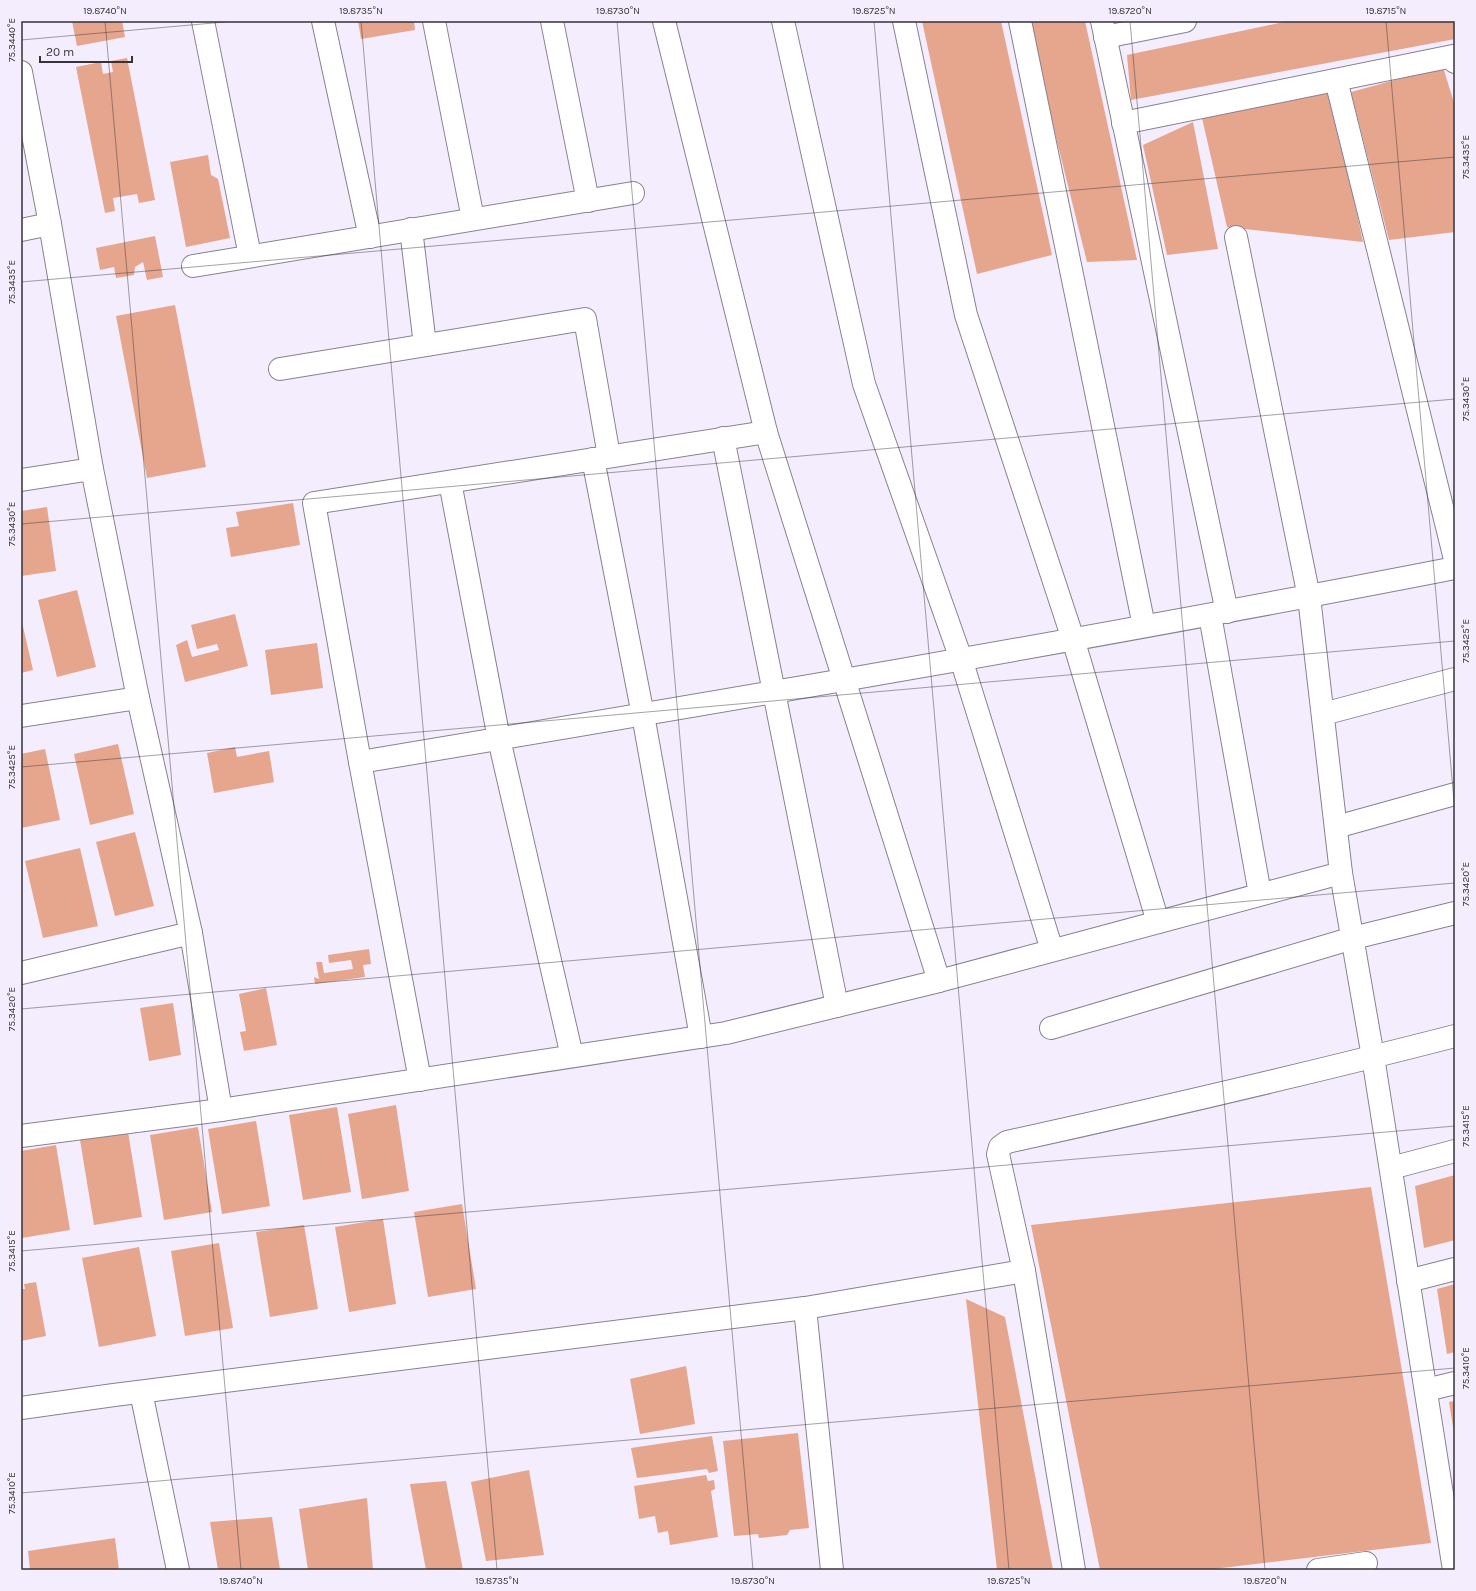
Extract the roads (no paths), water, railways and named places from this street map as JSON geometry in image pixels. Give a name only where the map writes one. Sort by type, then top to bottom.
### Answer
[{"type":"street","points":[[203,21],[250,256]]},
{"type":"street","points":[[323,21],[370,236]]},
{"type":"street","points":[[434,21],[473,219]]},
{"type":"street","points":[[552,21],[588,200]]},
{"type":"street","points":[[664,21],[766,432],[939,981]]},
{"type":"street","points":[[784,21],[864,384],[961,659],[1052,950]]},
{"type":"street","points":[[904,21],[966,315],[1073,639],[1158,922]]},
{"type":"street","points":[[1020,21],[1144,626]]},
{"type":"street","points":[[1185,21],[1103,29],[1123,123],[1219,613],[1260,894]]},
{"type":"street","points":[[1123,123],[1453,56],[1455,62]]},
{"type":"street","points":[[21,72],[50,224],[92,469],[138,698],[191,934],[221,1110]]},
{"type":"street","points":[[1336,80],[1455,559]]},
{"type":"street","points":[[193,266],[632,193]]},
{"type":"street","points":[[21,230],[50,224]]},
{"type":"street","points":[[411,230],[424,345]]},
{"type":"street","points":[[1236,237],[1309,597],[1341,873],[1373,1057],[1426,1390],[1450,1506],[1454,1570]]},
{"type":"street","points":[[280,369],[585,319],[601,458],[643,715],[701,1037]]},
{"type":"street","points":[[420,1080],[360,762],[314,503],[766,432]]},
{"type":"street","points":[[723,438],[837,1006]]},
{"type":"street","points":[[21,480],[92,469]]},
{"type":"street","points":[[450,482],[499,739],[572,1056]]},
{"type":"street","points":[[360,762],[844,680],[1309,597],[1455,568]]},
{"type":"street","points":[[1323,714],[1455,679]]},
{"type":"street","points":[[21,716],[138,698]]},
{"type":"street","points":[[1336,826],[1455,794]]},
{"type":"street","points":[[21,1136],[221,1110],[726,1033],[939,981],[1341,873]]},
{"type":"street","points":[[1051,1028],[1353,938],[1455,913]]},
{"type":"street","points":[[21,973],[191,934]]},
{"type":"street","points":[[1074,1570],[1024,1272],[998,1154],[1000,1147],[1007,1142],[1112,1119],[1455,1036]]},
{"type":"street","points":[[1391,1168],[1455,1151]]},
{"type":"street","points":[[1408,1281],[1455,1269]]},
{"type":"street","points":[[21,1408],[805,1308],[1024,1272]]},
{"type":"street","points":[[805,1308],[832,1570]]},
{"type":"street","points":[[1426,1390],[1455,1383]]},
{"type":"street","points":[[141,1392],[178,1570]]},
{"type":"street","points":[[1318,1570],[1366,1563]]}]
